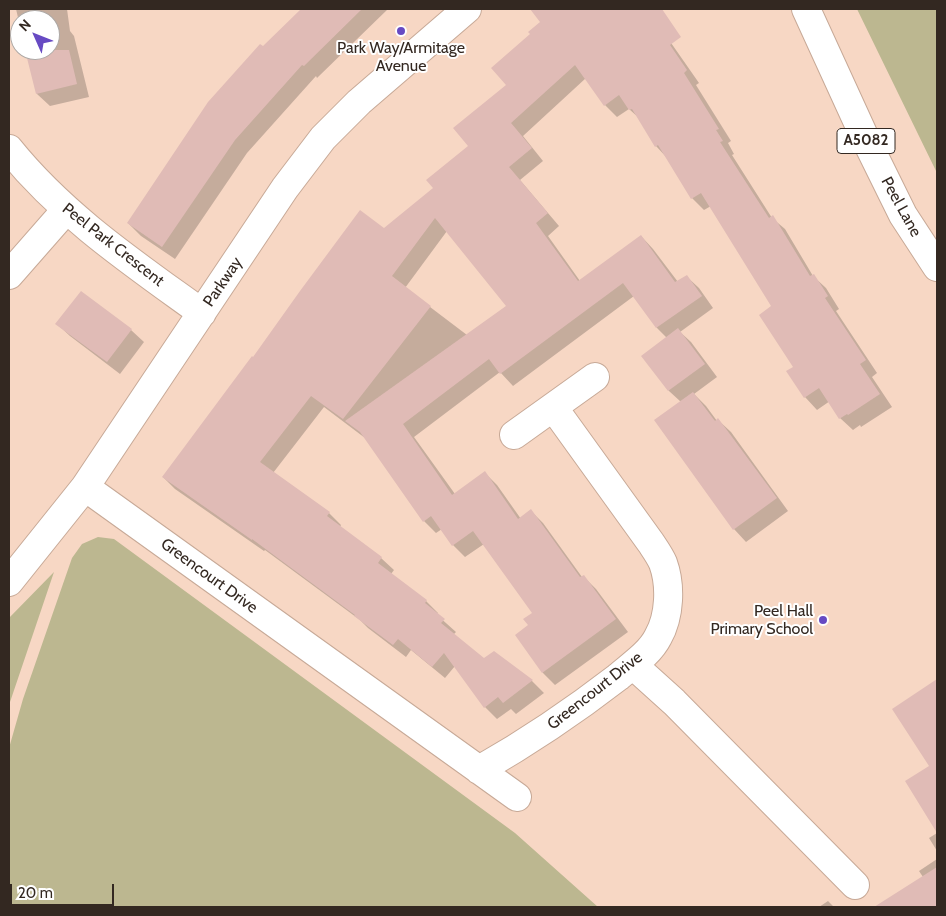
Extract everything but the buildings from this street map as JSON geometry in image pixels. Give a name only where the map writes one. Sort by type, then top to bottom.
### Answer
[{"type":"street","name":"Parkway","points":[[9,582],[85,487],[285,188],[323,138],[360,102],[467,9]]},
{"type":"street","name":"Peel Lane","points":[[806,9],[865,138],[903,215],[937,267]]},
{"type":"street","name":"Peel Park Crescent","points":[[9,149],[29,174],[97,237],[202,313]]},
{"type":"street","points":[[9,276],[66,210]]},
{"type":"street","points":[[514,435],[595,377]]},
{"type":"street","name":"Greencourt Drive","points":[[479,770],[526,744],[633,665],[646,653],[658,637],[664,621],[668,600],[662,562],[651,543],[553,407]]},
{"type":"street","name":"Greencourt Drive","points":[[85,487],[517,797]]},
{"type":"street","points":[[633,665],[674,702],[855,885]]},
{"type":"shaded area","points":[[857,9],[937,9],[937,173]]},
{"type":"shaded area","points":[[98,537],[114,539],[515,833],[598,907],[9,907],[9,748],[23,699],[72,558],[82,544]]},
{"type":"shaded area","points":[[54,572],[9,705],[9,618]]},
{"type":"place","name":"Park Way/Armitage Avenue","points":[[401,31]]},
{"type":"place","name":"Peel Hall Primary School","points":[[823,620]]}]
